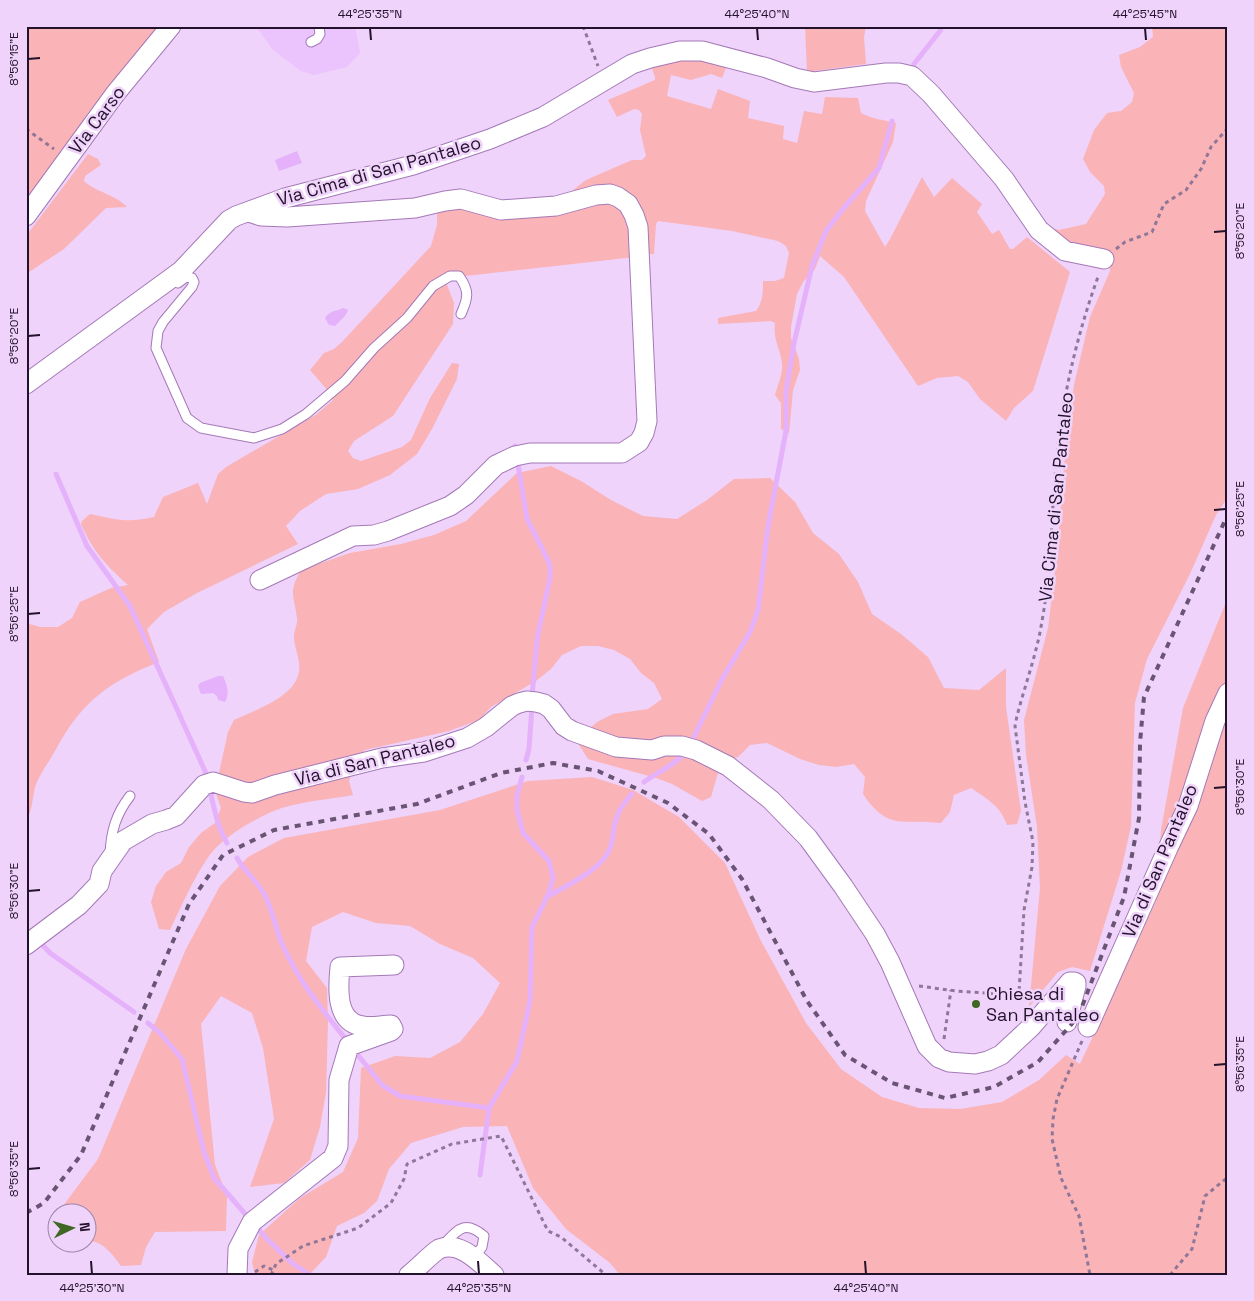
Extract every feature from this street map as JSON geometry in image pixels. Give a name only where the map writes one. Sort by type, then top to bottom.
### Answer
[{"type":"street","name":"Via Carso","points":[[26,216],[115,94],[172,26]]},
{"type":"street","name":"Via Cima di San Pantaleo","points":[[26,384],[160,288],[181,271],[229,220],[245,211],[285,198],[413,165],[490,139],[543,117],[632,64],[680,51],[702,51],[814,82],[886,73],[912,76],[931,94],[1004,180],[1039,230],[1065,251],[1104,260]]},
{"type":"street","points":[[245,211],[261,216],[287,217],[415,208],[461,199],[501,210],[556,206],[596,195],[610,194],[618,197],[628,204],[638,227],[646,402],[644,433],[639,442],[622,453],[530,453],[515,456],[496,465],[466,495],[450,506],[388,531],[374,535],[353,536],[260,580]]},
{"type":"street","name":"Via di San Pantaleo","points":[[1088,1027],[1188,806],[1215,721],[1228,694]]},
{"type":"street","name":"Via di San Pantaleo","points":[[26,945],[86,898],[99,884],[102,871],[123,841],[152,824],[176,816],[208,782],[244,792],[252,792],[382,758],[424,752],[467,738],[486,728],[512,706],[527,701],[544,704],[551,709],[564,726],[572,731],[608,744],[635,750],[652,750],[664,746],[682,746],[696,750],[728,766],[771,800],[808,838],[875,934],[890,962],[927,1046],[939,1058],[949,1062],[975,1064],[988,1062],[1001,1055],[1031,1027],[1070,982],[1074,982],[1076,986],[1067,1022]]},
{"type":"street","points":[[237,1275],[238,1249],[252,1222],[333,1158],[338,1146],[339,1080],[350,1046],[391,1032],[393,1029],[391,1025],[362,1026],[349,1020],[339,1001],[340,967],[394,965]]},
{"type":"street","points":[[409,1275],[438,1250],[453,1248],[463,1251],[474,1258],[494,1275]]},
{"type":"lane","points":[[310,42],[317,39],[320,34],[320,26]]},
{"type":"lane","points":[[127,310],[135,312],[186,277],[192,278],[194,282],[192,287],[163,322],[158,331],[156,348],[187,418],[193,424],[201,428],[254,438],[282,429],[306,414],[329,396],[374,348],[407,318],[433,286],[450,276],[459,276],[464,284],[468,299],[461,314]]},
{"type":"lane","points":[[110,860],[114,824],[121,808],[130,796]]},
{"type":"lane","points":[[438,1250],[464,1227],[470,1226],[484,1236],[482,1247],[474,1258]]},
{"type":"path","points":[[583,26],[605,80]]},
{"type":"path","points":[[1104,260],[1125,242],[1152,232],[1164,204],[1186,190],[1201,169],[1211,147],[1228,128]]},
{"type":"path","points":[[26,129],[68,160]]},
{"type":"path","name":"Via Cima di San Pantaleo","points":[[951,990],[1012,995],[1017,995],[1019,992],[1024,910],[1032,867],[1033,842],[1018,751],[1017,716],[1042,621],[1053,524],[1052,506],[1059,435],[1073,358],[1085,312],[1104,260]]},
{"type":"path","points":[[914,979],[918,986],[951,990],[944,1041],[940,1043]]},
{"type":"path","points":[[1088,1027],[1057,1100],[1053,1119],[1052,1139],[1062,1178],[1079,1216],[1090,1275]]},
{"type":"path","points":[[271,1275],[276,1264],[303,1246],[358,1228],[391,1203],[404,1179],[407,1164],[452,1144],[501,1136],[548,1231],[561,1237],[606,1275]]},
{"type":"path","points":[[1170,1275],[1192,1249],[1205,1196],[1228,1176]]},
{"type":"path","points":[[250,1275],[264,1266],[273,1270]]},
{"type":"shaded area","points":[[26,26],[159,26],[90,110],[26,206]]},
{"type":"shaded area","points":[[256,26],[355,26],[360,53],[347,67],[314,75],[301,71],[273,50]]},
{"type":"shaded area","points":[[805,26],[866,26],[864,37],[866,64],[807,72]]},
{"type":"shaded area","points":[[1152,26],[1228,26],[1228,497],[1216,515],[1190,574],[1147,659],[1135,703],[1131,826],[1121,871],[1090,971],[1072,967],[1058,972],[1029,1007],[1040,888],[1037,827],[1026,755],[1024,720],[1048,628],[1056,563],[1066,445],[1074,385],[1090,317],[1110,271],[1110,261],[1103,249],[1086,247],[1072,242],[1044,226],[1059,230],[1086,224],[1105,194],[1104,186],[1090,172],[1083,159],[1094,130],[1107,113],[1121,111],[1132,102],[1134,93],[1121,67],[1119,55],[1140,47],[1153,37]]},
{"type":"shaded area","points":[[697,55],[727,65],[722,78],[711,74],[691,80],[671,75],[667,96],[711,109],[718,89],[750,101],[748,118],[784,126],[783,139],[797,143],[804,111],[822,114],[825,97],[858,98],[861,113],[896,123],[893,142],[866,201],[865,211],[885,247],[922,177],[934,197],[952,178],[982,204],[977,212],[992,234],[999,230],[1010,249],[1013,249],[1027,237],[1070,272],[1033,391],[1014,408],[1006,421],[980,399],[968,382],[958,376],[937,378],[918,386],[844,277],[820,256],[815,269],[803,282],[797,294],[791,327],[791,338],[799,359],[800,370],[793,390],[789,433],[781,429],[781,403],[775,395],[782,367],[775,335],[775,323],[771,321],[718,324],[718,318],[756,311],[763,293],[763,281],[775,281],[784,278],[789,253],[786,246],[778,241],[732,231],[658,221],[656,224],[654,254],[648,254],[647,232],[644,219],[634,200],[559,201],[586,180],[632,160],[642,160],[646,156],[640,130],[642,114],[639,110],[634,109],[617,117],[608,100],[655,80],[651,66]]},
{"type":"shaded area","points":[[297,151],[302,163],[279,171],[275,160]]},
{"type":"shaded area","points":[[88,154],[98,159],[101,165],[85,176],[84,181],[117,199],[127,207],[106,208],[64,249],[26,274],[26,236]]},
{"type":"shaded area","points":[[607,200],[632,216],[635,257],[465,276],[449,281],[447,285],[454,303],[453,324],[393,416],[354,441],[348,451],[353,458],[361,461],[402,447],[411,440],[430,398],[452,363],[459,364],[457,379],[417,454],[390,475],[358,489],[326,494],[300,511],[286,526],[298,544],[197,593],[164,612],[147,629],[159,662],[125,677],[111,686],[75,719],[38,780],[30,813],[26,821],[26,623],[40,627],[58,627],[72,618],[80,602],[111,588],[128,585],[106,564],[96,551],[81,524],[82,521],[90,514],[122,520],[154,517],[163,497],[198,483],[207,504],[218,474],[226,467],[317,414],[333,400],[329,392],[310,370],[324,353],[334,349],[342,342],[431,246],[437,225],[437,211],[456,206]]},
{"type":"shaded area","points":[[343,308],[348,310],[345,316],[335,326],[329,325],[325,318],[327,315]]},
{"type":"shaded area","points":[[551,466],[643,516],[677,519],[707,500],[734,479],[770,478],[795,502],[813,533],[839,554],[858,582],[872,614],[901,634],[928,657],[944,688],[979,690],[1006,668],[1006,707],[1021,811],[1017,824],[1007,825],[997,807],[971,788],[954,795],[950,812],[941,823],[897,821],[880,814],[872,806],[863,794],[865,777],[854,764],[836,767],[819,765],[800,759],[767,743],[750,745],[738,757],[721,763],[711,797],[702,801],[672,784],[656,778],[588,759],[579,745],[586,732],[597,722],[613,714],[648,709],[662,699],[654,683],[641,673],[630,659],[614,650],[598,646],[581,646],[562,655],[551,669],[536,681],[491,707],[479,720],[449,731],[365,750],[354,764],[349,781],[353,795],[285,807],[255,820],[233,834],[215,848],[203,865],[170,930],[159,929],[151,902],[156,886],[166,872],[181,863],[189,847],[201,833],[215,823],[221,808],[215,791],[228,732],[234,720],[273,702],[291,688],[296,680],[299,667],[294,641],[297,620],[293,589],[301,570],[350,553],[401,544],[434,535],[466,521],[517,473]]},
{"type":"shaded area","points":[[1228,597],[1228,1275],[620,1275],[610,1263],[566,1229],[533,1188],[507,1126],[463,1127],[411,1143],[389,1169],[377,1201],[364,1213],[337,1226],[326,1257],[309,1275],[255,1275],[252,1262],[259,1235],[300,1198],[343,1172],[358,1138],[361,1068],[395,1056],[430,1058],[460,1042],[483,1014],[500,983],[473,958],[440,944],[410,926],[376,923],[343,912],[312,927],[306,961],[327,988],[328,1022],[326,1092],[320,1127],[310,1160],[284,1183],[250,1187],[274,1119],[263,1048],[252,1013],[221,996],[201,1024],[215,1165],[227,1196],[226,1231],[155,1232],[146,1247],[141,1265],[121,1266],[111,1253],[98,1243],[98,1204],[64,1204],[98,1159],[186,949],[220,886],[248,857],[284,838],[440,810],[528,781],[592,777],[633,790],[679,817],[725,863],[761,941],[806,1023],[841,1069],[882,1097],[919,1108],[960,1109],[1002,1102],[1039,1080],[1066,1055],[1080,1064],[1156,901],[1161,830],[1183,708]]},
{"type":"shaded area","points":[[223,676],[227,686],[228,692],[225,702],[218,700],[217,696],[213,693],[201,694],[198,686],[200,683]]},
{"type":"waterway","points":[[914,64],[942,26]]},
{"type":"waterway","points":[[690,745],[721,681],[750,632],[758,610],[768,526],[786,431],[786,391],[794,343],[812,266],[826,231],[879,168],[892,121]]},
{"type":"waterway","points":[[515,446],[527,519],[550,565],[550,578],[537,639],[532,697]]},
{"type":"waterway","points":[[56,474],[87,546],[130,606],[207,779]]},
{"type":"waterway","points":[[526,760],[529,749],[532,706]]},
{"type":"waterway","points":[[644,782],[672,764],[685,752]]},
{"type":"waterway","points":[[480,1175],[489,1108],[517,1061],[530,1001],[532,927],[548,895],[553,878],[549,861],[523,833],[517,810],[517,796],[522,777]]},
{"type":"waterway","points":[[209,787],[218,823],[227,843]]},
{"type":"waterway","points":[[546,897],[582,877],[606,856],[610,848],[618,814],[632,794]]},
{"type":"waterway","points":[[237,858],[266,898],[289,959],[312,996],[348,1042]]},
{"type":"waterway","points":[[39,941],[50,953],[134,1012]]},
{"type":"waterway","points":[[148,1023],[160,1033],[182,1059],[204,1152],[214,1178],[267,1239],[292,1263],[310,1275]]},
{"type":"waterway","points":[[353,1049],[382,1085],[400,1096],[489,1108]]},
{"type":"railway","points":[[26,1213],[44,1203],[81,1155],[189,904],[223,855],[274,830],[417,804],[501,773],[553,763],[598,771],[668,803],[709,834],[742,879],[807,1001],[845,1055],[892,1083],[945,1098],[994,1087],[1038,1062],[1078,1017],[1124,897],[1139,818],[1140,743],[1144,697],[1228,514]]},
{"type":"place","name":"Chiesa di San Pantaleo","points":[[976,1004]]}]
